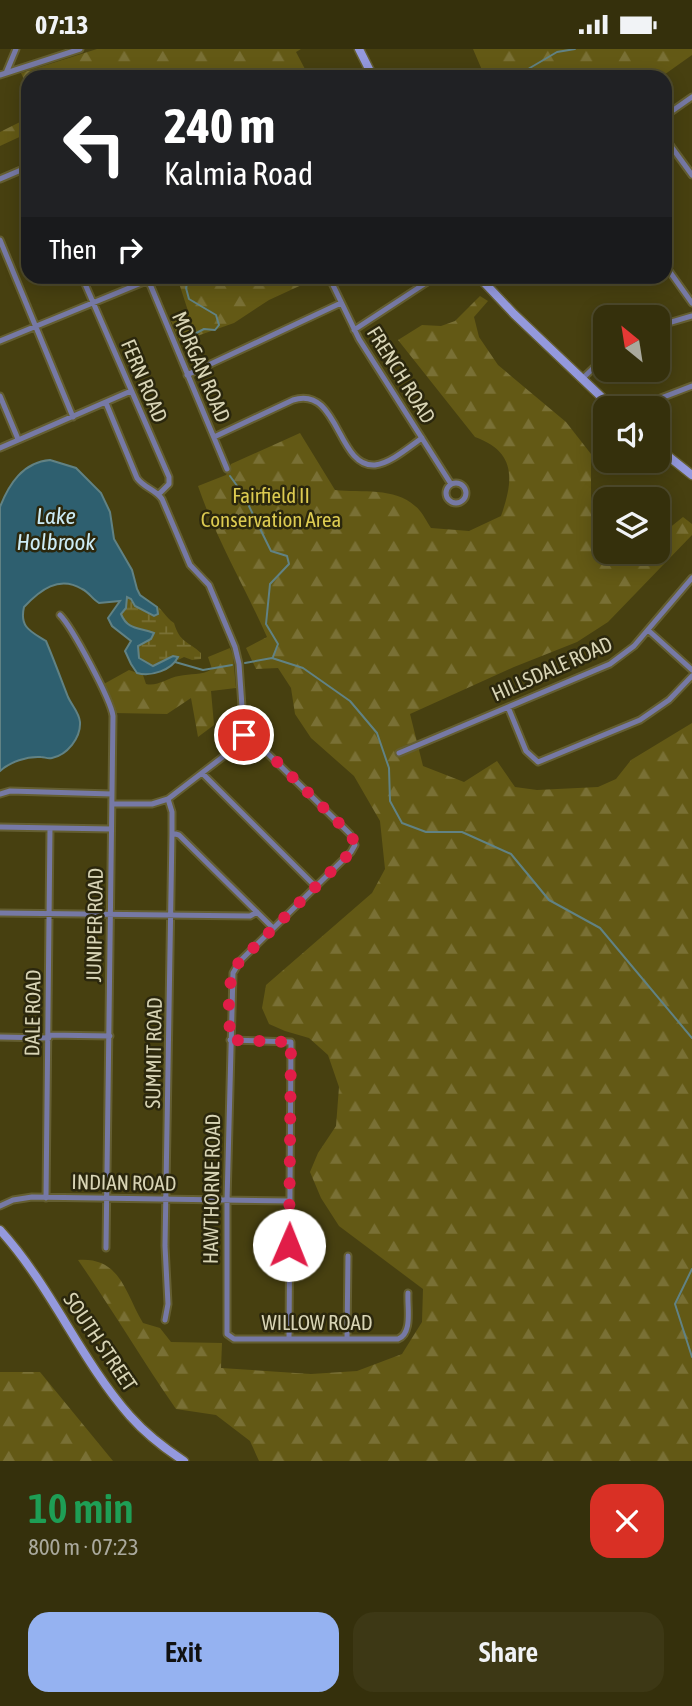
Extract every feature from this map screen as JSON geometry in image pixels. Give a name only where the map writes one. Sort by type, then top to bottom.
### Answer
[{"type":"main road","points":[[359,49],[370,70]]},
{"type":"main road","points":[[486,284],[600,396]]},
{"type":"main road","points":[[670,458],[692,475]]},
{"type":"main road","name":"SOUTH STREET","points":[[0,1230],[24,1259],[120,1404],[149,1435],[184,1461]]},
{"type":"street","points":[[3,74],[16,49]]},
{"type":"street","points":[[3,74],[80,49]]},
{"type":"street","points":[[672,111],[692,97]]},
{"type":"street","points":[[672,148],[692,175]]},
{"type":"street","points":[[0,179],[21,170]]},
{"type":"street","points":[[0,240],[73,417]]},
{"type":"street","points":[[672,275],[692,303]]},
{"type":"street","name":"FERN ROAD","points":[[85,284],[170,480],[159,494]]},
{"type":"street","points":[[0,341],[135,284]]},
{"type":"street","name":"MORGAN ROAD","points":[[150,284],[227,469]]},
{"type":"street","name":"FRENCH ROAD","points":[[332,284],[354,330],[451,484]]},
{"type":"street","points":[[354,330],[424,284]]},
{"type":"street","points":[[187,375],[341,303]]},
{"type":"street","points":[[670,322],[692,316]]},
{"type":"street","points":[[582,379],[593,368]]},
{"type":"street","points":[[666,396],[692,386]]},
{"type":"street","points":[[0,447],[131,391]]},
{"type":"street","points":[[0,396],[18,439]]},
{"type":"street","points":[[214,437],[293,400],[306,397],[321,405],[355,456],[366,464],[386,461],[422,438]]},
{"type":"street","points":[[106,403],[139,481],[159,494],[190,565],[209,585],[235,647],[240,664],[244,735],[240,743],[168,799],[148,804],[112,804]]},
{"type":"street","name":"HILLSDALE ROAD","points":[[398,753],[610,663],[626,653],[692,578]]},
{"type":"street","name":"JUNIPER ROAD","points":[[60,615],[71,629],[111,706],[113,716],[106,1248]]},
{"type":"street","points":[[648,630],[692,670]]},
{"type":"street","points":[[508,707],[526,751],[538,762],[640,720],[669,700],[692,676]]},
{"type":"street","name":"HAWTHORNE ROAD","points":[[229,1337],[227,1201],[233,973],[240,961],[351,852],[355,843],[350,834],[257,742],[244,735]]},
{"type":"street","points":[[202,772],[315,886]]},
{"type":"street","points":[[0,794],[10,791],[112,794]]},
{"type":"street","name":"SUMMIT ROAD","points":[[165,1320],[168,1308],[165,1251],[172,915],[172,812],[168,799]]},
{"type":"street","points":[[0,827],[111,829]]},
{"type":"street","name":"DALE ROAD","points":[[46,1198],[50,828]]},
{"type":"street","points":[[172,833],[179,835],[273,928]]},
{"type":"street","points":[[0,913],[250,916],[257,912]]},
{"type":"street","points":[[0,1037],[110,1036]]},
{"type":"street","points":[[230,1040],[291,1042],[289,1339]]},
{"type":"street","name":"INDIAN ROAD","points":[[0,1206],[18,1199],[46,1198],[290,1201]]},
{"type":"street","points":[[347,1338],[348,1256]]},
{"type":"street","name":"WILLOW ROAD","points":[[229,1337],[395,1339],[404,1336],[407,1328],[408,1293]]},
{"type":"green space","points":[[97,49],[301,49],[296,52],[305,70],[30,70]]},
{"type":"green space","points":[[473,49],[692,49],[692,55],[671,70],[482,70]]},
{"type":"green space","points":[[21,122],[21,136],[0,146],[0,132]]},
{"type":"green space","points":[[179,284],[304,284],[269,300],[234,323],[180,342],[171,321],[189,314]]},
{"type":"green space","name":"Fairfield II Conservation Area","points":[[480,296],[488,301],[474,317],[479,337],[498,365],[566,422],[591,454],[593,564],[664,564],[608,622],[577,642],[410,714],[423,766],[464,782],[497,761],[515,787],[537,790],[598,787],[616,779],[631,760],[692,723],[692,1461],[259,1461],[250,1441],[216,1415],[176,1409],[78,1260],[104,1264],[113,1271],[126,1289],[143,1323],[160,1328],[171,1342],[222,1343],[221,1368],[311,1374],[357,1371],[402,1354],[422,1322],[423,1289],[339,1226],[321,1198],[310,1172],[318,1153],[336,1126],[339,1087],[328,1055],[309,1038],[269,1024],[262,1008],[266,985],[372,893],[385,869],[380,821],[354,776],[311,738],[295,714],[291,688],[278,668],[256,669],[246,648],[267,637],[222,544],[198,486],[226,475],[231,464],[300,433],[335,490],[398,496],[417,508],[431,528],[469,531],[501,516],[509,479],[505,459],[498,450],[475,437],[398,340],[422,325],[441,326],[455,321]]},
{"type":"green space","points":[[683,517],[692,524],[692,535],[670,558],[670,527]]},
{"type":"green space","points":[[127,596],[135,606],[154,616],[157,607],[154,604],[157,606],[174,623],[182,638],[201,653],[201,659],[184,657],[178,660],[178,657],[173,656],[153,666],[139,658],[137,650],[149,630],[124,622],[121,614]]},
{"type":"green space","points":[[230,648],[236,688],[211,691],[214,725],[198,737],[191,698],[167,714],[114,713],[114,707],[102,685],[129,670],[143,675],[146,684],[150,685],[179,676],[204,673],[212,669],[208,657]]},
{"type":"green space","points":[[0,1372],[40,1372],[113,1461],[0,1461]]},
{"type":"water","name":"Lake Holbrook","points":[[50,460],[76,468],[101,493],[110,512],[114,539],[132,570],[137,589],[140,595],[157,607],[158,614],[154,616],[135,606],[127,597],[126,608],[121,614],[131,626],[154,633],[151,639],[138,646],[139,658],[153,666],[173,656],[178,657],[171,666],[161,671],[137,673],[125,651],[131,641],[112,626],[108,618],[120,601],[99,603],[74,585],[58,584],[43,590],[24,607],[23,620],[28,629],[46,641],[78,715],[80,728],[72,745],[58,756],[25,759],[0,771],[0,507],[18,476],[32,465]]},
{"type":"waterway","points":[[526,70],[557,52],[575,49]]},
{"type":"waterway","points":[[185,339],[204,329],[215,330],[219,325],[216,315],[189,299],[187,284]]},
{"type":"waterway","points":[[230,476],[243,494],[271,551],[287,556],[289,564],[270,584],[266,624],[278,644],[273,657]]},
{"type":"waterway","points":[[245,663],[272,658],[303,668],[350,701],[377,733],[389,768],[390,801],[402,823],[426,832],[462,832],[511,854],[549,900],[600,928],[692,1038]]},
{"type":"waterway","points":[[175,662],[203,670],[232,665]]},
{"type":"waterway","points":[[692,1269],[675,1304],[692,1357]]},
{"type":"route","points":[[244,735],[257,742],[350,834],[355,843],[351,852],[240,961],[234,969],[231,983],[230,1040],[291,1042],[289,1245]]}]
